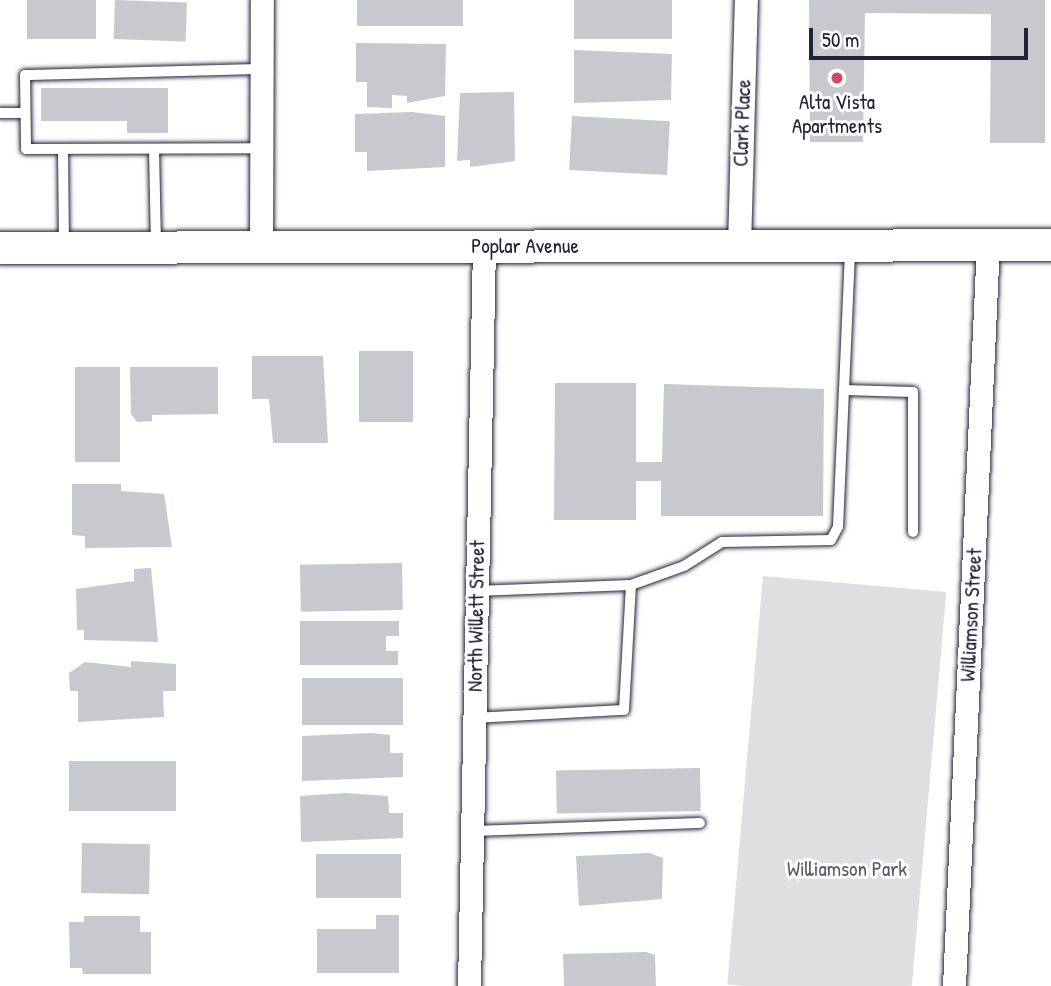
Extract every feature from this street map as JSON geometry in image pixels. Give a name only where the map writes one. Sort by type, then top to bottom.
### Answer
[{"type":"main road","name":"Poplar Avenue","points":[[0,248],[156,244],[261,248],[850,248],[988,243],[1051,245]]},
{"type":"street","points":[[261,248],[264,148],[262,0]]},
{"type":"street","name":"Clark Place","points":[[739,246],[746,0]]},
{"type":"street","name":"Williamson Street","points":[[954,986],[988,243]]},
{"type":"street","name":"North Willett Street","points":[[469,986],[484,246]]},
{"type":"lane","points":[[262,69],[25,75],[25,113],[26,149],[264,148]]},
{"type":"lane","points":[[0,113],[25,113]]},
{"type":"lane","points":[[63,149],[64,246]]},
{"type":"lane","points":[[155,149],[156,244]]},
{"type":"lane","points":[[476,591],[631,585],[684,566],[722,542],[831,540],[838,527],[850,248]]},
{"type":"lane","points":[[844,390],[913,391],[913,532]]},
{"type":"lane","points":[[474,718],[624,710],[631,585]]},
{"type":"lane","points":[[472,831],[700,823]]},
{"type":"green space","name":"Williamson Park","points":[[763,576],[946,592],[912,986],[727,984]]},
{"type":"building","points":[[27,0],[96,0],[96,39],[27,39]]},
{"type":"building","points":[[115,0],[187,3],[186,41],[114,39]]},
{"type":"building","points":[[357,0],[463,0],[463,26],[357,26]]},
{"type":"building","points":[[574,0],[672,0],[672,39],[574,39]]},
{"type":"building","name":"Alta Vista Apartments","points":[[809,0],[1045,0],[1045,143],[990,143],[991,14],[865,13],[863,142],[810,142]]},
{"type":"building","points":[[356,43],[446,44],[445,96],[407,103],[407,96],[392,95],[392,108],[367,107],[367,82],[356,82]]},
{"type":"building","points":[[574,50],[672,54],[671,100],[574,103]]},
{"type":"building","points":[[41,88],[168,88],[168,133],[127,133],[127,121],[41,121]]},
{"type":"building","points":[[514,92],[515,161],[470,167],[470,160],[457,161],[460,93]]},
{"type":"building","points":[[412,112],[445,116],[445,167],[367,171],[367,152],[355,152],[355,114]]},
{"type":"building","points":[[572,116],[670,121],[667,175],[569,170]]},
{"type":"building","points":[[359,351],[413,351],[413,422],[359,422]]},
{"type":"building","points":[[252,356],[323,356],[328,443],[273,443],[269,399],[252,399]]},
{"type":"building","points":[[75,367],[120,367],[120,462],[75,462]]},
{"type":"building","points":[[130,367],[218,367],[218,414],[152,415],[152,421],[137,422],[131,414]]},
{"type":"building","points":[[555,383],[636,383],[636,462],[662,462],[664,384],[824,389],[823,516],[661,516],[661,481],[636,481],[636,520],[554,520]]},
{"type":"building","points":[[72,484],[121,484],[121,491],[164,494],[172,547],[85,548],[85,536],[72,535]]},
{"type":"building","points":[[402,563],[403,610],[301,612],[300,565]]},
{"type":"building","points":[[151,568],[158,642],[84,640],[84,630],[77,630],[76,589],[134,581],[134,569]]},
{"type":"building","points":[[300,621],[399,621],[399,636],[386,636],[386,651],[398,651],[398,665],[300,665]]},
{"type":"building","points":[[131,661],[176,664],[176,691],[163,691],[164,717],[78,722],[78,691],[70,691],[69,673],[85,662],[131,667]]},
{"type":"building","points":[[302,678],[403,678],[403,725],[302,725]]},
{"type":"building","points":[[371,733],[390,735],[390,753],[403,753],[403,777],[302,781],[302,736]]},
{"type":"building","points":[[69,761],[176,761],[176,811],[69,811]]},
{"type":"building","points":[[700,768],[701,811],[557,814],[556,771]]},
{"type":"building","points":[[345,793],[388,796],[389,813],[403,813],[403,838],[301,842],[300,796]]},
{"type":"building","points":[[82,843],[150,844],[149,894],[81,893]]},
{"type":"building","points":[[650,853],[663,858],[662,899],[579,906],[576,856]]},
{"type":"building","points":[[316,854],[401,854],[401,898],[316,898]]},
{"type":"building","points":[[376,915],[399,915],[399,973],[317,973],[317,929],[376,929]]},
{"type":"building","points":[[84,916],[140,916],[140,932],[151,932],[151,974],[83,974],[82,968],[70,968],[69,922],[84,922]]},
{"type":"building","points":[[646,952],[655,955],[656,986],[564,986],[563,954]]},
{"type":"place","name":"Alta Vista Apartments","points":[[837,78]]}]
